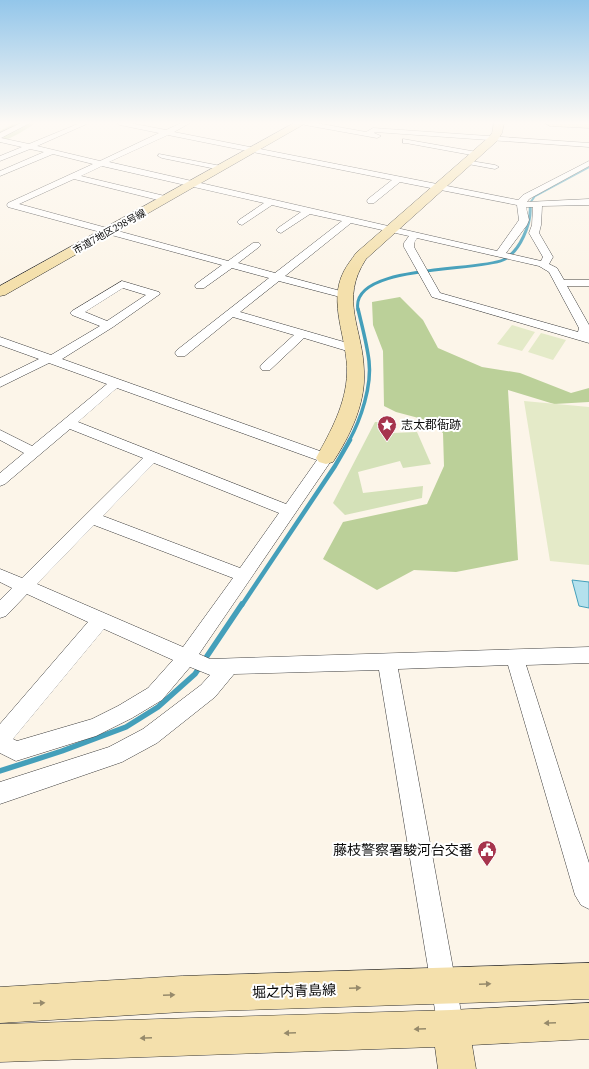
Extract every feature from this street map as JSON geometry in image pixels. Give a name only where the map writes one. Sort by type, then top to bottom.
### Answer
[{"type":"street","points":[[79,173],[10,205],[11,208],[344,295]]},
{"type":"street","points":[[145,173],[543,264],[553,270],[561,283],[585,328],[586,338],[439,297],[436,295],[409,247],[409,243],[415,235]]},
{"type":"street","name":"市道7地区298号線","points":[[0,292],[212,173]]},
{"type":"street","points":[[367,173],[522,204],[538,205],[540,202],[589,202]]},
{"type":"street","points":[[0,742],[16,751],[96,727],[155,694],[189,658],[288,511],[326,458],[342,429],[350,409],[354,392],[356,372],[354,349],[344,295],[348,275],[354,264],[365,252],[456,173]]},
{"type":"street","points":[[522,204],[532,194],[571,173]]},
{"type":"street","points":[[72,176],[166,199]]},
{"type":"street","points":[[371,201],[398,179]]},
{"type":"street","points":[[242,222],[271,202]]},
{"type":"street","points":[[500,255],[522,225],[524,220],[522,204]]},
{"type":"street","points":[[538,205],[538,224],[534,233],[548,257],[548,260],[543,264]]},
{"type":"street","points":[[281,230],[308,210]]},
{"type":"street","points":[[181,353],[349,220]]},
{"type":"street","points":[[200,286],[256,245]]},
{"type":"street","points":[[561,283],[589,283]]},
{"type":"street","points":[[0,383],[50,359],[109,325],[155,294],[122,284],[76,313],[109,325]]},
{"type":"street","points":[[231,313],[354,349]]},
{"type":"street","points":[[266,367],[302,334]]},
{"type":"street","points":[[0,341],[326,458]]},
{"type":"street","points":[[0,481],[115,383]]},
{"type":"street","points":[[68,423],[288,511]]},
{"type":"street","points":[[0,434],[34,452]]},
{"type":"street","points":[[0,611],[152,457]]},
{"type":"street","points":[[92,518],[244,576]]},
{"type":"street","points":[[0,575],[189,658],[219,667],[589,655]]},
{"type":"street","points":[[0,739],[101,619]]},
{"type":"street","points":[[516,658],[587,895],[589,897]]},
{"type":"street","points":[[387,662],[445,985],[457,1069]]},
{"type":"street","points":[[0,793],[93,763],[115,754],[150,736],[208,691],[219,667]]},
{"type":"street","name":"堀之内青島線","points":[[0,1005],[182,994],[589,981]]},
{"type":"street","points":[[0,1043],[451,1028],[589,1021]]},
{"type":"green space","points":[[400,297],[423,320],[438,348],[482,367],[520,373],[571,393],[589,388],[589,402],[554,404],[508,390],[518,560],[456,572],[414,570],[377,590],[323,559],[343,522],[427,504],[444,466],[443,433],[426,420],[396,412],[384,406],[383,351],[373,325],[372,302]]},
{"type":"green space","points":[[512,325],[535,332],[522,351],[497,344]]},
{"type":"green space","points":[[541,333],[566,340],[553,360],[528,352]]},
{"type":"green space","points":[[524,401],[589,407],[589,565],[550,561]]},
{"type":"green space","points":[[375,422],[386,422],[392,433],[417,432],[431,464],[403,468],[400,461],[358,472],[363,493],[423,486],[422,498],[345,515],[333,503]]},
{"type":"water","points":[[572,580],[589,582],[589,608],[579,606]]},
{"type":"waterway","points":[[358,309],[361,295],[373,284],[393,277],[417,272],[489,264],[503,260],[515,251],[520,244],[529,220],[530,203],[535,196],[578,173]]},
{"type":"waterway","points":[[349,441],[358,423],[365,402],[369,381],[369,361],[358,309]]},
{"type":"waterway","points":[[242,605],[335,466],[350,440]]},
{"type":"waterway","points":[[0,771],[62,751],[126,727],[158,707],[195,674],[242,604]]},
{"type":"place","name":"志太郡衙跡","points":[[387,442]]},
{"type":"place","name":"藤枝警察署駿河台交番","points":[[487,867]]}]
